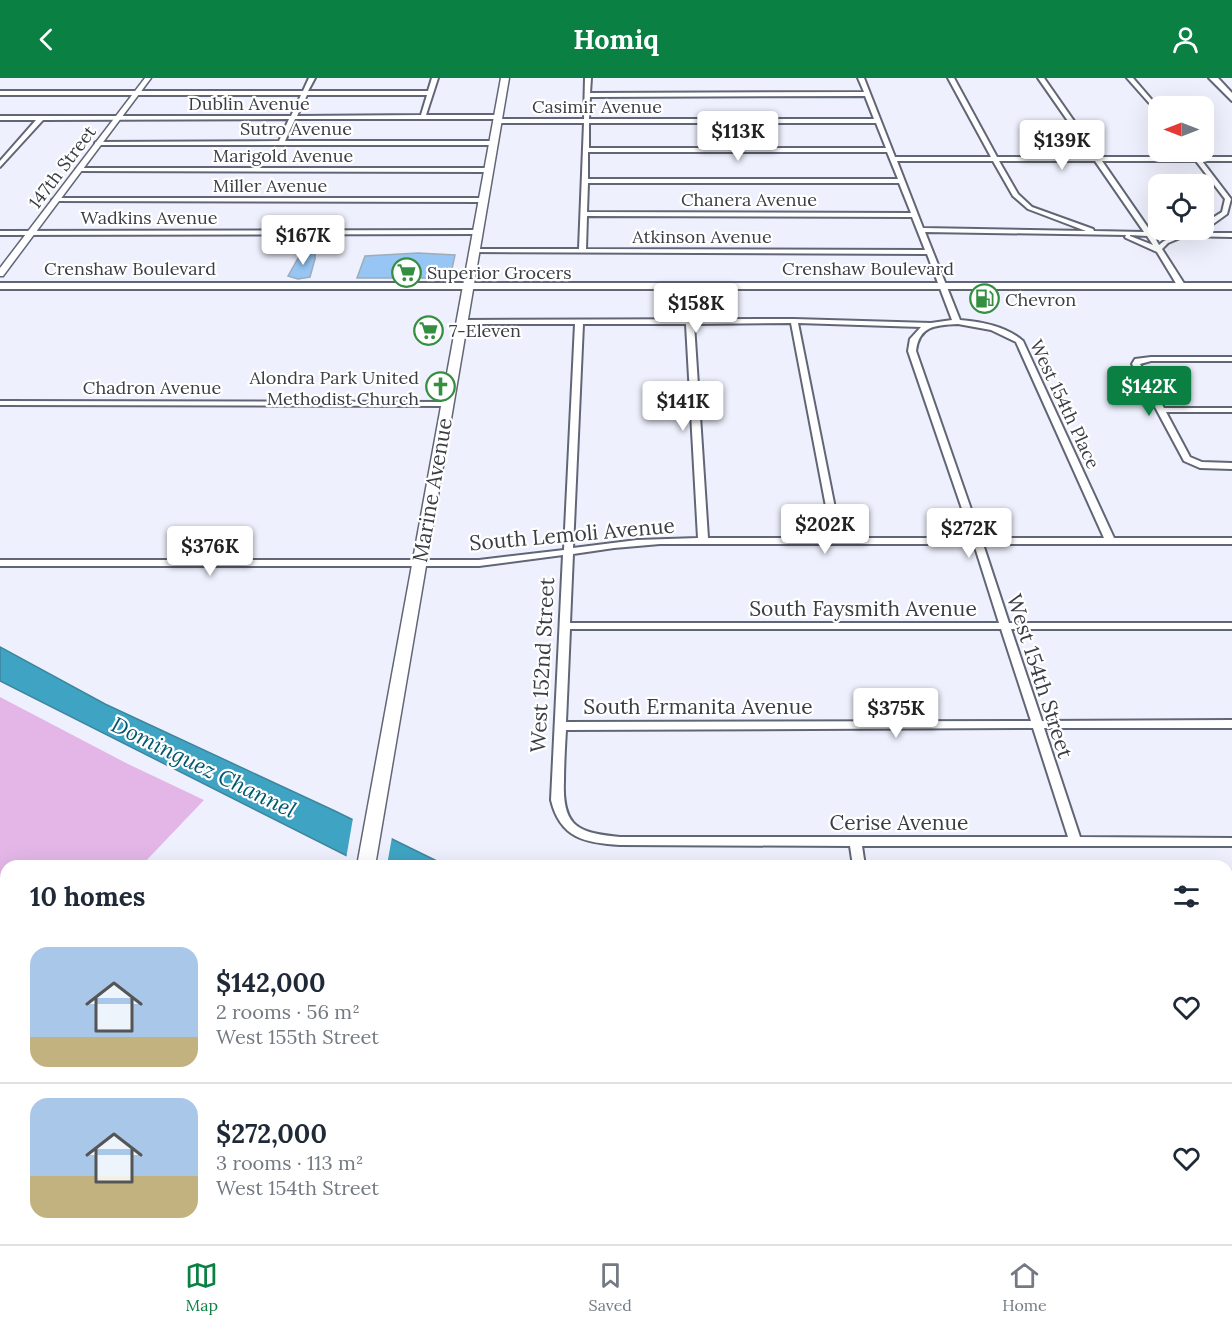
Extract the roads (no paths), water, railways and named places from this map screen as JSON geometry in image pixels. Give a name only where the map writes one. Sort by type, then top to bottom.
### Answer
[{"type":"main road","name":"Marine Avenue","points":[[367,860],[505,78]]},
{"type":"main road","points":[[1213,78],[1232,98]]},
{"type":"main road","points":[[1222,78],[1232,88]]},
{"type":"main road","name":"Crenshaw Boulevard","points":[[0,286],[1232,286]]},
{"type":"street","name":"147th Street","points":[[0,274],[148,78]]},
{"type":"street","points":[[281,143],[312,78]]},
{"type":"street","points":[[423,117],[435,78]]},
{"type":"street","points":[[582,251],[588,78]]},
{"type":"street","points":[[462,322],[794,321],[904,322],[931,325],[957,322],[861,78]]},
{"type":"street","points":[[951,78],[1010,188],[1022,202],[1050,217],[1085,227],[1096,233]]},
{"type":"street","points":[[1041,78],[1095,159],[1148,232]]},
{"type":"street","points":[[1130,78],[1148,99]]},
{"type":"street","points":[[0,93],[430,93]]},
{"type":"street","points":[[588,95],[868,94]]},
{"type":"street","name":"Dublin Avenue","points":[[0,118],[423,117],[497,119]]},
{"type":"street","points":[[0,165],[41,118]]},
{"type":"street","name":"Casimir Avenue","points":[[497,119],[878,121]]},
{"type":"street","name":"Sutro Avenue","points":[[98,143],[493,143]]},
{"type":"street","points":[[586,150],[890,150]]},
{"type":"street","points":[[893,159],[1148,159]]},
{"type":"street","points":[[1214,159],[1232,159]]},
{"type":"street","name":"Marigold Avenue","points":[[78,171],[488,170]]},
{"type":"street","points":[[1214,180],[1228,199],[1225,213],[1214,220]]},
{"type":"street","points":[[585,181],[902,181]]},
{"type":"street","name":"Miller Avenue","points":[[55,200],[484,200]]},
{"type":"street","name":"Chanera Avenue","points":[[583,214],[915,215]]},
{"type":"street","points":[[1143,225],[1148,227]]},
{"type":"street","points":[[921,230],[1148,235]]},
{"type":"street","name":"Wadkins Avenue","points":[[0,233],[478,232]]},
{"type":"street","points":[[1117,234],[1158,250]]},
{"type":"street","points":[[1214,235],[1232,235]]},
{"type":"street","points":[[1153,240],[1181,285]]},
{"type":"street","points":[[1158,250],[1172,240]]},
{"type":"street","name":"Atkinson Avenue","points":[[475,251],[930,252]]},
{"type":"street","points":[[690,321],[704,541]]},
{"type":"street","points":[[794,321],[837,541]]},
{"type":"street","name":"West 152nd Street","points":[[568,826],[561,818],[557,800],[579,322]]},
{"type":"street","name":"West 154th Place","points":[[957,322],[996,328],[1019,342],[1110,540]]},
{"type":"street","name":"West 154th Street","points":[[931,325],[915,335],[911,342],[912,351],[1076,842]]},
{"type":"street","points":[[1232,359],[1144,359],[1136,364],[1183,452],[1192,463],[1232,466]]},
{"type":"street","name":"Chadron Avenue","points":[[0,403],[448,404]]},
{"type":"street","points":[[1160,410],[1232,410]]},
{"type":"street","name":"South Lemoli Avenue","points":[[0,563],[507,561],[631,542],[1232,541]]},
{"type":"street","name":"South Faysmith Avenue","points":[[566,626],[1232,626]]},
{"type":"street","name":"South Ermanita Avenue","points":[[560,726],[1232,724]]},
{"type":"street","name":"Cerise Avenue","points":[[568,826],[588,837],[620,841],[1232,842]]},
{"type":"street","points":[[855,842],[858,860]]},
{"type":"water","name":"Dominguez Channel","points":[[0,647],[105,704],[435,860],[355,860],[0,681]]},
{"type":"place","name":"Superior Grocers","points":[[406,272]]},
{"type":"place","name":"Chevron","points":[[984,299]]},
{"type":"place","name":"7-Eleven","points":[[428,330]]},
{"type":"place","name":"Alondra Park United Methodist Church","points":[[440,387]]}]
